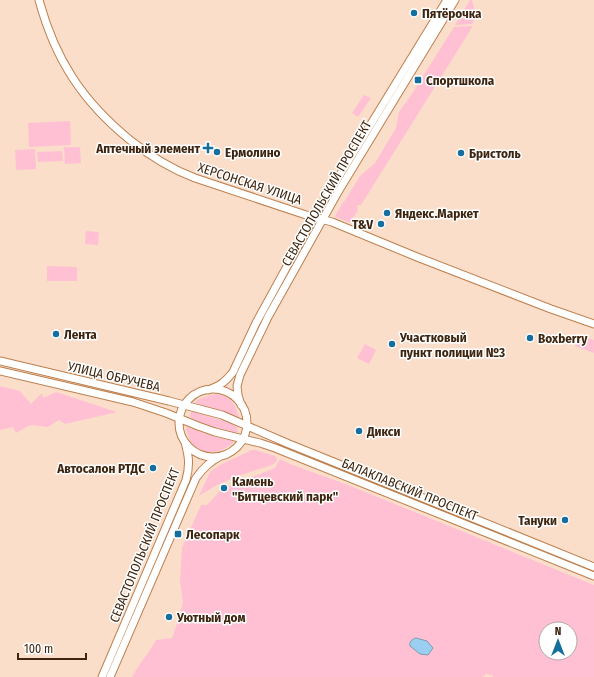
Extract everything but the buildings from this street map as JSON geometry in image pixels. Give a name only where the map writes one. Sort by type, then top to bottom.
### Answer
[{"type":"main road","name":"ХЕРСОНСКАЯ УЛИЦА","points":[[39,0],[55,47],[63,63],[85,96],[102,115],[134,143],[162,163],[184,174],[347,228],[550,309],[594,324]]},
{"type":"main road","name":"СЕВАСТОПОЛЬСКИЙ ПРОСПЕКТ","points":[[185,405],[187,401],[196,394],[221,384],[232,372],[256,323],[314,217],[447,0]]},
{"type":"main road","name":"СЕВАСТОПОЛЬСКИЙ ПРОСПЕКТ","points":[[246,425],[237,386],[240,375],[268,317],[323,220],[455,0]]},
{"type":"main road","name":"УЛИЦА ОБРУЧЕВА","points":[[0,361],[222,415]]},
{"type":"main road","name":"УЛИЦА ОБРУЧЕВА","points":[[0,371],[133,402],[166,412],[215,432]]},
{"type":"main road","points":[[208,390],[229,393],[235,397],[241,405]]},
{"type":"main road","points":[[180,419],[185,405]]},
{"type":"main road","name":"БАЛАКЛАВСКИЙ ПРОСПЕКТ","points":[[222,415],[289,444],[594,568]]},
{"type":"main road","name":"СЕВАСТОПОЛЬСКИЙ ПРОСПЕКТ","points":[[102,677],[186,480],[189,461],[181,431],[180,419]]},
{"type":"main road","points":[[244,439],[246,425]]},
{"type":"main road","name":"БАЛАКЛАВСКИЙ ПРОСПЕКТ","points":[[215,432],[275,448],[594,576]]},
{"type":"main road","name":"СЕВАСТОПОЛЬСКИЙ ПРОСПЕКТ","points":[[110,677],[196,478],[208,464],[235,449],[244,439]]},
{"type":"main road","points":[[185,442],[188,447],[198,454],[210,457],[221,456]]},
{"type":"shaded area","points":[[470,0],[472,0],[476,17],[472,24],[455,25]]},
{"type":"shaded area","points":[[473,26],[361,205],[358,205],[358,210],[350,223],[335,217],[360,176],[375,163],[396,128],[399,112],[454,27]]},
{"type":"shaded area","points":[[364,95],[371,98],[358,117],[352,113]]},
{"type":"shaded area","points":[[70,121],[71,145],[29,147],[28,123]]},
{"type":"shaded area","points":[[64,147],[80,147],[81,163],[65,164]]},
{"type":"shaded area","points":[[35,149],[36,169],[16,170],[15,150]]},
{"type":"shaded area","points":[[62,151],[63,161],[38,162],[37,152]]},
{"type":"shaded area","points":[[86,231],[99,232],[98,245],[85,244]]},
{"type":"shaded area","points":[[47,266],[77,267],[77,281],[47,281]]},
{"type":"shaded area","points":[[579,335],[594,340],[594,353],[575,346]]},
{"type":"shaded area","points":[[365,344],[376,350],[369,364],[357,358]]},
{"type":"shaded area","points":[[0,386],[20,391],[31,404],[42,393],[43,398],[56,392],[117,412],[65,424],[59,420],[48,427],[30,425],[16,433],[13,427],[0,430]]},
{"type":"shaded area","points":[[217,394],[226,397],[232,402],[239,417],[196,403],[196,401],[201,398]]},
{"type":"shaded area","points":[[191,412],[230,423],[237,427],[238,431],[236,433],[231,432],[199,423],[190,416]]},
{"type":"shaded area","points":[[187,427],[234,442],[220,451],[209,453],[203,452],[198,450],[191,442],[186,429]]},
{"type":"shaded area","points":[[252,450],[275,456],[277,458],[276,462],[272,465],[217,485],[199,496],[210,472],[220,465]]},
{"type":"shaded area","points":[[280,459],[594,585],[594,677],[493,677],[492,675],[486,674],[482,677],[132,677],[156,640],[172,638],[183,602],[180,581],[182,548],[201,505],[207,505],[222,489],[275,468]]},
{"type":"water","points":[[416,638],[427,641],[433,648],[428,655],[420,654],[410,646],[411,641]]},
{"type":"place","name":"Пятёрочка","points":[[414,13]]},
{"type":"place","name":"Спортшкола","points":[[418,80]]},
{"type":"place","name":"Аптечный элемент","points":[[208,148]]},
{"type":"place","name":"Ермолино","points":[[217,152]]},
{"type":"place","name":"Бристоль","points":[[461,153]]},
{"type":"place","name":"Яндекс.Маркет","points":[[387,213]]},
{"type":"place","name":"T&V","points":[[381,224]]},
{"type":"place","name":"Лента","points":[[56,334]]},
{"type":"place","name":"Boxberry","points":[[530,338]]},
{"type":"place","name":"Участковый пункт полиции №3","points":[[392,344]]},
{"type":"place","name":"Дикси","points":[[359,431]]},
{"type":"place","name":"Автосалон РТДС","points":[[153,468]]},
{"type":"place","name":"Камень \"Битцевский парк\"","points":[[224,488]]},
{"type":"place","name":"Тануки","points":[[565,520]]},
{"type":"place","name":"Лесопарк","points":[[178,534]]},
{"type":"place","name":"Уютный дом","points":[[169,617]]}]
